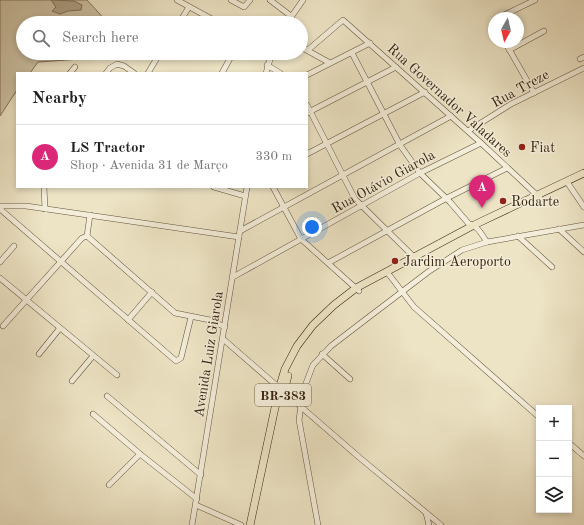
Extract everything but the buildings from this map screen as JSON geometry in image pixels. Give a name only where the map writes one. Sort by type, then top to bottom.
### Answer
[{"type":"main road","name":"BR-383","points":[[569,183],[584,173]]},
{"type":"main road","name":"BR-383","points":[[255,525],[281,390],[299,347],[335,306],[358,290],[475,227],[539,196],[584,178]]},
{"type":"main road","name":"BR-383","points":[[250,525],[268,452]]},
{"type":"street","points":[[177,0],[205,16]]},
{"type":"street","points":[[231,0],[244,7],[250,0]]},
{"type":"street","points":[[270,0],[291,16],[303,0]]},
{"type":"street","points":[[510,12],[535,0]]},
{"type":"street","points":[[183,16],[189,7]]},
{"type":"street","name":"Rua Governador Valadares","points":[[308,50],[343,20],[425,92],[539,196]]},
{"type":"street","points":[[534,93],[509,50],[544,31]]},
{"type":"street","points":[[308,74],[370,43]]},
{"type":"street","points":[[308,50],[330,63]]},
{"type":"street","points":[[352,53],[368,81],[400,145],[420,173],[468,224],[475,227],[487,242]]},
{"type":"street","points":[[149,72],[156,60]]},
{"type":"street","points":[[223,72],[229,60]]},
{"type":"street","points":[[266,72],[269,60]]},
{"type":"street","points":[[107,72],[116,64],[124,66],[133,72]]},
{"type":"street","points":[[267,65],[278,72]]},
{"type":"street","points":[[71,72],[75,67]]},
{"type":"street","points":[[396,67],[309,113],[355,199],[417,259]]},
{"type":"street","name":"Rua Treze","points":[[468,131],[511,104],[584,68]]},
{"type":"street","points":[[308,153],[384,115],[425,92]]},
{"type":"street","points":[[240,231],[451,116]]},
{"type":"street","name":"Rua Otávio Giarola","points":[[233,277],[420,173],[481,143]]},
{"type":"street","points":[[328,262],[445,198],[507,168]]},
{"type":"street","points":[[569,183],[584,207]]},
{"type":"street","points":[[44,188],[45,209]]},
{"type":"street","points":[[217,188],[245,196]]},
{"type":"street","name":"Avenida Luiz Giarola","points":[[192,525],[247,188]]},
{"type":"street","points":[[274,188],[302,239],[358,290]]},
{"type":"street","points":[[0,206],[6,204],[45,209],[239,237]]},
{"type":"street","points":[[0,209],[61,260],[176,361],[181,358],[191,317]]},
{"type":"street","points":[[87,236],[90,215]]},
{"type":"street","points":[[318,525],[300,420],[300,407],[303,391],[313,365],[322,354],[401,292],[462,250],[487,242],[584,225]]},
{"type":"street","points":[[559,229],[584,252]]},
{"type":"street","points":[[2,326],[61,260],[82,238],[87,236]]},
{"type":"street","points":[[87,236],[175,313],[210,320],[225,327]]},
{"type":"street","points":[[518,236],[552,267]]},
{"type":"street","points":[[0,262],[14,246]]},
{"type":"street","points":[[388,274],[414,308],[536,413]]},
{"type":"street","points":[[0,278],[117,375]]},
{"type":"street","points":[[128,320],[152,292]]},
{"type":"street","points":[[39,354],[60,328]]},
{"type":"street","points":[[223,339],[300,407],[441,525]]},
{"type":"street","points":[[322,354],[350,379]]},
{"type":"street","points":[[72,381],[93,356]]},
{"type":"street","points":[[107,396],[201,475]]},
{"type":"street","points":[[93,414],[140,454],[197,499]]},
{"type":"street","points":[[572,446],[583,455]]},
{"type":"street","points":[[110,485],[140,454]]},
{"type":"street","points":[[196,505],[241,525]]},
{"type":"street","points":[[426,513],[429,525]]},
{"type":"shaded area","points":[[0,0],[87,0],[102,16],[16,16],[16,60],[67,60],[38,62],[31,72],[16,72],[16,92],[0,116]]},
{"type":"shaded area","points":[[51,0],[74,1],[82,5],[81,10],[68,11],[60,14],[52,11],[56,7]]},
{"type":"place","name":"Fiat","points":[[522,147]]},
{"type":"place","name":"Rodarte","points":[[503,201]]},
{"type":"place","name":"LS Tractor","points":[[482,208]]},
{"type":"place","name":"Jardim Aeroporto","points":[[395,261]]}]
